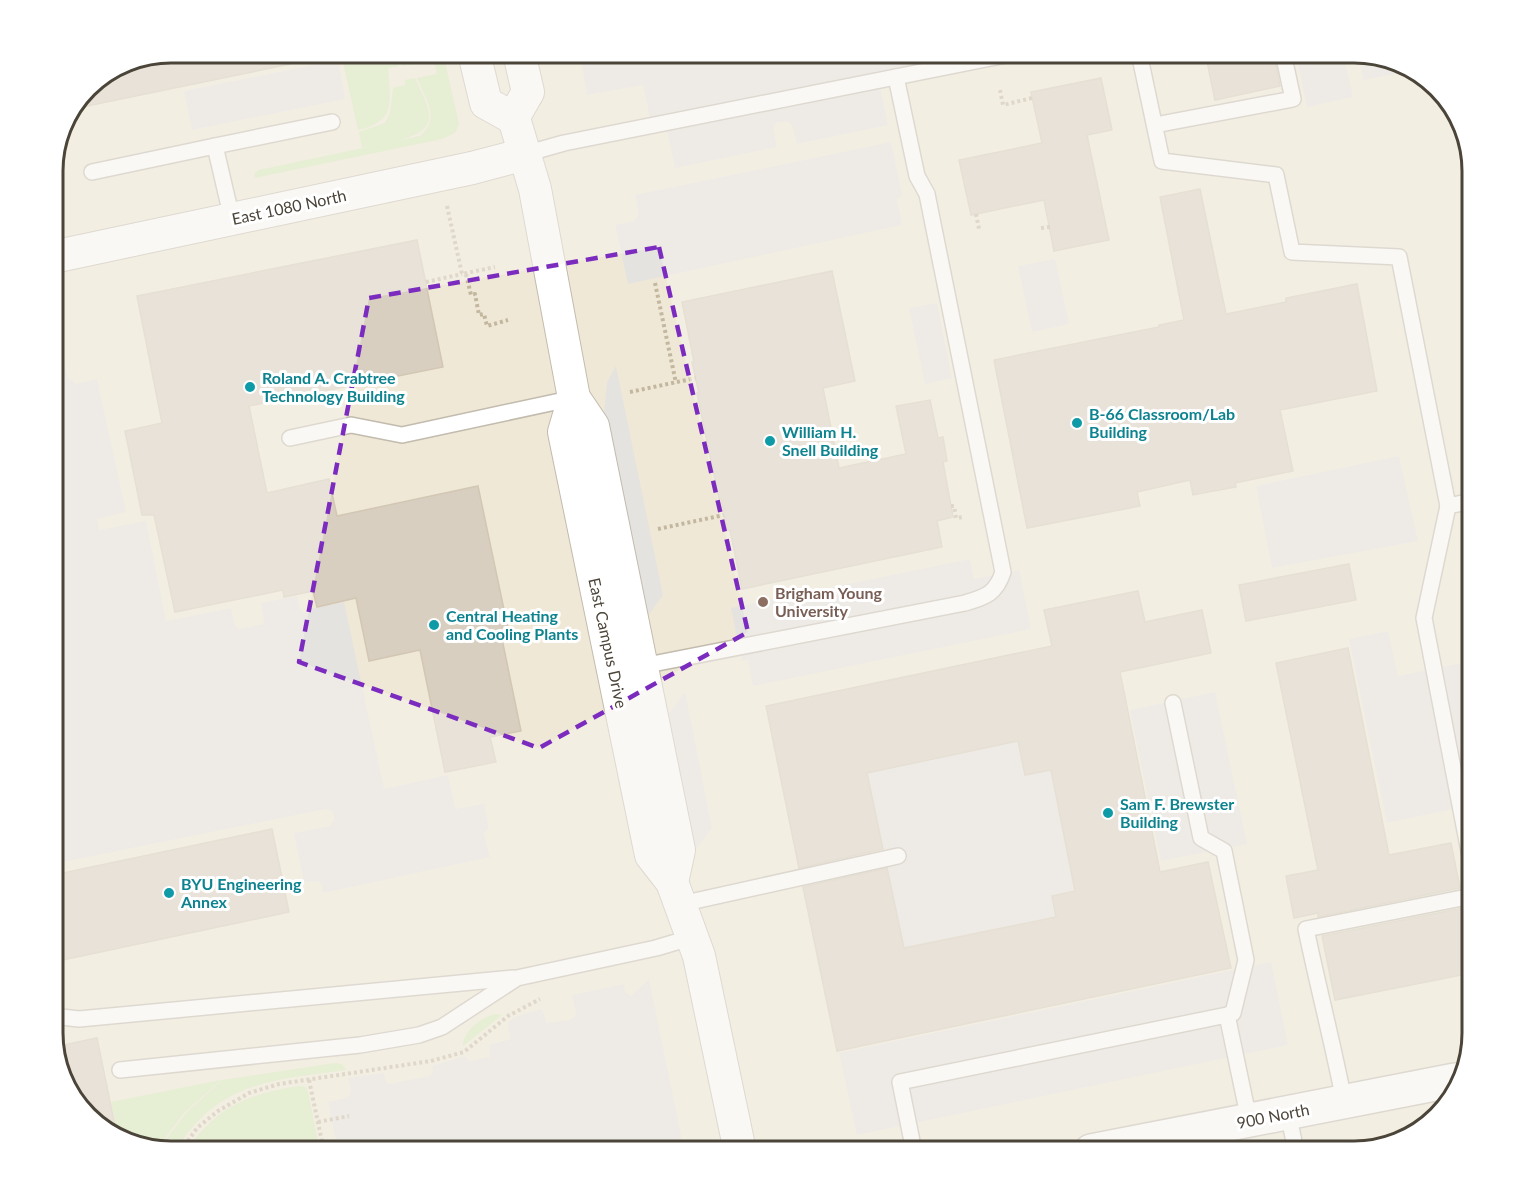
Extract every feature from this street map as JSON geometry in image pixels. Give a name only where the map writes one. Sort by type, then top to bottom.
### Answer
[{"type":"street","points":[[477,63],[486,103],[513,117],[528,92],[521,63]]},
{"type":"street","name":"East Campus Drive","points":[[513,117],[535,189],[574,398],[593,426],[627,669],[679,850],[677,893]]},
{"type":"street","name":"East 1080 North","points":[[63,255],[472,168],[525,154]]},
{"type":"street","points":[[677,893],[699,956],[738,1141]]},
{"type":"street","name":"900 North","points":[[1145,1141],[1451,1081]]},
{"type":"lane","points":[[525,154],[564,143],[963,63]]},
{"type":"lane","points":[[1141,63],[1162,161],[1276,175],[1292,252],[1399,257],[1448,506],[1424,618],[1462,811]]},
{"type":"lane","points":[[1155,125],[1293,99],[1286,63]]},
{"type":"lane","points":[[627,669],[965,603],[985,597],[999,586],[1003,572],[927,194],[917,176],[896,77]]},
{"type":"lane","points":[[92,172],[332,122]]},
{"type":"lane","points":[[215,146],[232,219]]},
{"type":"lane","points":[[290,438],[351,425],[402,435],[574,398]]},
{"type":"lane","points":[[1448,506],[1462,503]]},
{"type":"lane","points":[[913,1141],[900,1082],[1233,1013],[1246,960],[1224,851],[1201,838],[1173,703]]},
{"type":"lane","points":[[677,893],[898,856]]},
{"type":"lane","points":[[1344,1101],[1335,1051],[1322,1005],[1306,930],[1462,898]]},
{"type":"lane","points":[[63,1017],[79,1019],[517,978],[656,948],[693,937]]},
{"type":"lane","points":[[120,1070],[360,1045],[419,1035],[442,1027],[517,978]]},
{"type":"lane","points":[[1227,1015],[1249,1120]]},
{"type":"lane","points":[[1288,1113],[1294,1141]]},
{"type":"path","points":[[1000,90],[1003,105],[1032,98]]},
{"type":"path","points":[[448,209],[464,274],[471,295],[475,294],[479,315],[484,314],[487,326],[508,320]]},
{"type":"path","points":[[976,214],[979,229]]},
{"type":"path","points":[[1041,228],[1050,227]]},
{"type":"path","points":[[426,282],[495,267]]},
{"type":"path","points":[[655,283],[676,382]]},
{"type":"path","points":[[630,392],[696,378]]},
{"type":"path","points":[[951,506],[954,506],[956,518],[963,517]]},
{"type":"path","points":[[658,529],[724,515]]},
{"type":"path","points":[[309,1080],[322,1141]]},
{"type":"path","points":[[318,1122],[349,1116]]},
{"type":"highlighted area","points":[[659,247],[748,632],[539,748],[299,662],[369,298]]},
{"type":"shaded area","name":"Brigham Young University","points":[[164,63],[1354,63],[1389,69],[1420,85],[1444,111],[1451,123],[1460,150],[1462,171],[1462,1033],[1456,1068],[1440,1099],[1414,1123],[1402,1130],[1375,1139],[1354,1141],[171,1141],[136,1135],[105,1119],[85,1099],[74,1081],[63,1040],[63,164],[74,123],[85,105],[100,90],[130,71]]},
{"type":"shaded area","points":[[323,63],[339,63],[345,99],[192,130],[184,91]]},
{"type":"shaded area","points":[[582,63],[944,63],[878,76],[888,125],[797,144],[792,125],[787,121],[776,123],[773,128],[777,147],[675,168],[665,120],[651,123],[643,85],[587,95]]},
{"type":"shaded area","points":[[1298,63],[1345,63],[1353,97],[1307,107]]},
{"type":"shaded area","points":[[1360,63],[1375,65],[1400,73],[1363,80]]},
{"type":"shaded area","points":[[891,142],[902,195],[897,200],[902,225],[628,284],[615,225],[635,221],[639,214],[635,195]]},
{"type":"shaded area","points":[[1055,259],[1069,324],[1032,332],[1018,266]]},
{"type":"shaded area","points":[[937,303],[952,378],[925,384],[909,308]]},
{"type":"shaded area","points":[[63,353],[68,378],[76,384],[97,379],[126,512],[97,519],[99,530],[146,521],[166,621],[231,608],[235,626],[240,629],[263,624],[261,603],[297,596],[300,609],[304,613],[310,612],[310,609],[344,602],[384,789],[448,775],[455,809],[484,804],[489,828],[484,833],[490,857],[323,893],[322,885],[318,881],[304,882],[294,833],[330,826],[335,819],[332,811],[326,809],[63,862]]},
{"type":"shaded area","points":[[616,366],[663,595],[647,617],[604,412],[607,382]]},
{"type":"shaded area","points":[[1399,456],[1418,541],[1272,568],[1256,486]]},
{"type":"shaded area","points":[[970,559],[974,579],[1019,570],[1031,629],[753,686],[748,660],[742,661],[731,608]]},
{"type":"shaded area","points":[[1388,631],[1398,676],[1462,663],[1462,807],[1387,823],[1349,639]]},
{"type":"shaded area","points":[[685,692],[712,828],[695,850],[667,716]]},
{"type":"shaded area","points":[[1215,692],[1247,844],[1161,861],[1130,710]]},
{"type":"shaded area","points":[[1018,741],[1025,775],[1051,770],[1075,891],[1052,896],[1056,917],[904,948],[867,773]]},
{"type":"shaded area","points":[[1271,962],[1288,1045],[857,1135],[839,1053]]},
{"type":"shaded area","points":[[649,979],[682,1141],[336,1141],[328,1102],[350,1095],[348,1078],[384,1073],[386,1082],[389,1084],[430,1076],[433,1072],[432,1066],[465,1056],[468,1061],[490,1057],[489,1045],[510,1039],[508,1022],[517,1016],[542,1009],[547,1023],[570,1020],[576,1012],[572,995],[624,984],[625,992],[631,996]]},
{"type":"green space","points":[[343,63],[398,63],[399,66],[388,68],[390,100],[385,115],[371,126],[358,130]]},
{"type":"green space","points":[[401,63],[420,63],[402,66]]},
{"type":"green space","points":[[434,63],[445,63],[459,124],[455,133],[442,139],[254,178],[255,173],[259,170],[420,136],[430,123],[431,116],[417,78],[437,74]]},
{"type":"green space","points":[[415,78],[428,109],[429,119],[426,126],[420,132],[401,140],[362,148],[359,132],[385,123],[390,113],[393,88],[405,85],[405,80]]},
{"type":"green space","points":[[495,1014],[502,1015],[463,1046],[466,1036],[474,1026],[484,1018]]},
{"type":"green space","points":[[335,1063],[342,1064],[346,1070],[295,1077],[249,1088],[229,1097],[210,1110],[183,1141],[165,1141],[186,1113],[222,1080]]},
{"type":"green space","points":[[221,1080],[184,1113],[163,1140],[136,1135],[116,1126],[111,1102]]},
{"type":"green space","points":[[306,1087],[318,1141],[193,1141],[221,1113],[249,1098],[281,1089]]},
{"type":"building","points":[[164,63],[291,64],[84,107],[111,81],[130,71],[150,65]]},
{"type":"building","points":[[1207,63],[1275,63],[1280,86],[1215,100]]},
{"type":"building","points":[[1101,78],[1112,130],[1087,135],[1109,240],[1054,251],[1044,200],[971,215],[959,160],[1042,143],[1031,92]]},
{"type":"building","points":[[1200,189],[1226,314],[1286,302],[1286,298],[1357,284],[1377,391],[1280,410],[1293,471],[1235,483],[1236,487],[1193,495],[1190,480],[1137,492],[1140,506],[1027,528],[994,360],[1184,320],[1160,197]]},
{"type":"building","points":[[417,240],[443,367],[249,406],[267,493],[329,479],[337,516],[478,486],[510,638],[502,639],[521,731],[490,737],[496,762],[445,772],[420,650],[369,661],[356,598],[317,607],[313,591],[284,597],[283,590],[175,612],[154,515],[142,515],[125,431],[162,423],[137,296]]},
{"type":"building","name":"William H. Snell Building","points":[[832,271],[855,381],[823,388],[839,468],[906,454],[896,406],[930,400],[938,438],[943,437],[947,461],[943,462],[953,517],[937,521],[942,547],[742,589],[730,530],[727,530],[721,499],[719,499],[697,393],[699,393],[692,362],[694,362],[682,302]]},
{"type":"building","points":[[1349,564],[1356,600],[1246,621],[1239,585]]},
{"type":"building","name":"Sam F. Brewster Building","points":[[1138,591],[1145,622],[1202,610],[1211,653],[1120,672],[1160,872],[1208,862],[1231,968],[837,1051],[803,887],[887,868],[904,948],[1056,917],[1052,896],[1075,891],[1051,770],[1025,775],[1018,741],[867,773],[883,849],[799,868],[766,706],[1052,646],[1044,610]]},
{"type":"building","points":[[1348,648],[1389,855],[1451,843],[1460,888],[1318,917],[1318,913],[1294,918],[1286,876],[1318,870],[1276,663]]},
{"type":"building","name":"BYU Engineering Annex","points":[[272,829],[289,912],[63,960],[63,873]]},
{"type":"building","points":[[1462,908],[1462,975],[1335,1000],[1322,936]]},
{"type":"building","points":[[97,1038],[115,1125],[105,1119],[81,1093],[69,1068],[64,1045]]},
{"type":"place","name":"Roland A. Crabtree Technology Building","points":[[250,387]]},
{"type":"place","name":"B-66 Classroom/Lab Building","points":[[1077,423]]},
{"type":"place","name":"William H. Snell Building","points":[[770,441]]},
{"type":"place","name":"Brigham Young University","points":[[763,602]]},
{"type":"place","name":"Central Heating and Cooling Plants","points":[[434,625]]},
{"type":"place","name":"Sam F. Brewster Building","points":[[1108,813]]},
{"type":"place","name":"BYU Engineering Annex","points":[[169,893]]}]
